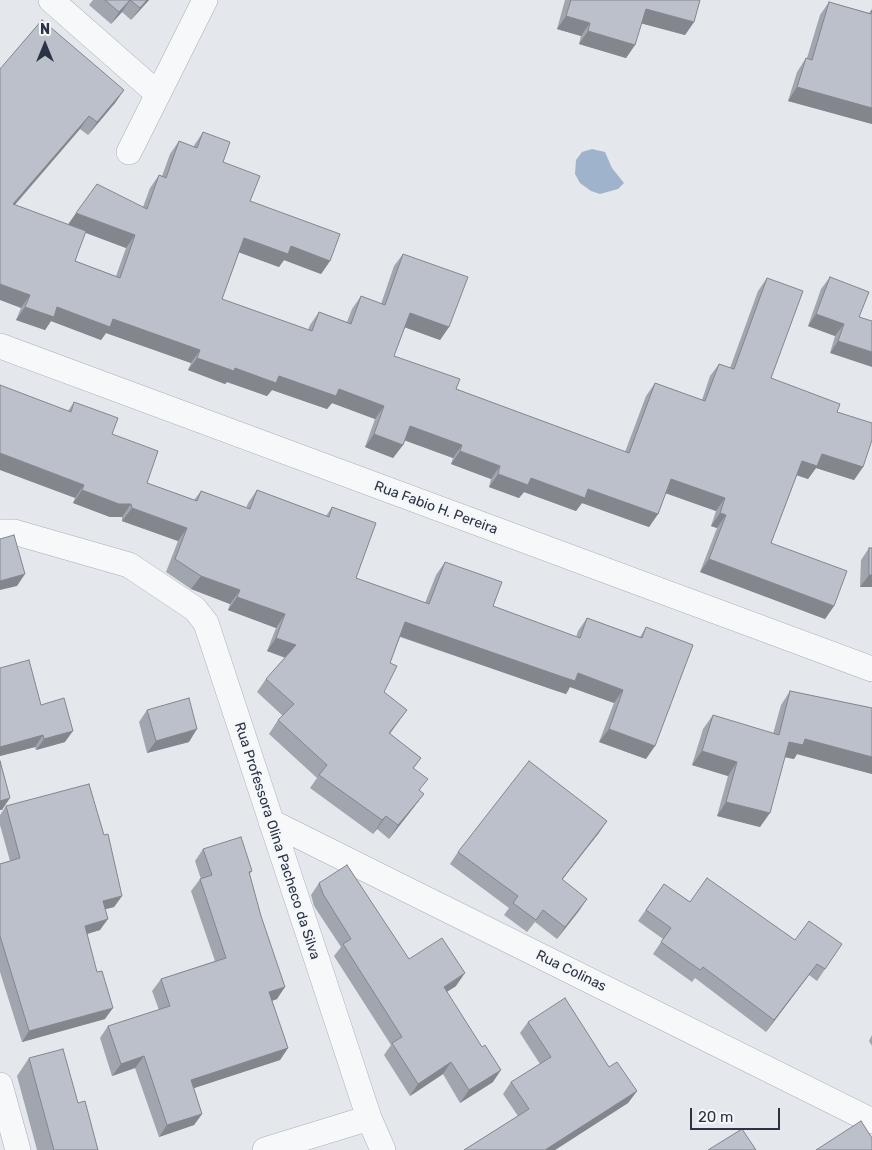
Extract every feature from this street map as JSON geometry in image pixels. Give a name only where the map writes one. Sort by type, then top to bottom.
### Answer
[{"type":"street","points":[[51,0],[158,94]]},
{"type":"street","points":[[129,152],[205,0]]},
{"type":"street","name":"Rua Fabio H. Pereira","points":[[0,346],[872,669]]},
{"type":"street","name":"Rua Professora Olina Pacheco da Silva","points":[[0,532],[14,532],[129,565],[195,608],[206,624],[369,1118],[383,1150]]},
{"type":"street","name":"Rua Colinas","points":[[270,822],[872,1121]]},
{"type":"street","points":[[0,1085],[18,1150]]},
{"type":"street","points":[[265,1150],[369,1118]]},
{"type":"water","points":[[592,149],[605,152],[612,168],[624,183],[618,189],[600,194],[591,191],[580,183],[575,174],[576,160],[582,152]]},
{"type":"building","points":[[105,0],[130,0],[119,12]]},
{"type":"building","points":[[130,0],[147,0],[140,8]]},
{"type":"building","points":[[571,0],[700,0],[694,22],[646,9],[635,45],[588,31],[590,23],[566,16]]},
{"type":"building","points":[[829,2],[871,14],[872,10],[872,108],[797,87],[806,58],[812,60]]},
{"type":"building","points":[[42,20],[124,90],[97,122],[89,116],[13,204],[86,231],[75,261],[120,278],[135,235],[76,213],[97,184],[147,209],[159,175],[166,178],[179,141],[197,148],[203,132],[230,142],[223,162],[260,176],[250,201],[340,234],[330,261],[291,246],[288,254],[244,238],[222,299],[312,331],[319,312],[351,324],[361,296],[385,305],[403,254],[468,277],[449,327],[410,313],[394,356],[460,379],[456,389],[629,453],[655,383],[705,401],[719,364],[734,369],[767,278],[803,291],[771,378],[840,404],[837,412],[872,423],[872,440],[863,467],[822,454],[817,466],[802,461],[771,543],[847,571],[834,606],[709,559],[726,515],[720,513],[725,498],[671,479],[658,514],[588,489],[585,498],[531,478],[528,485],[498,474],[500,466],[460,451],[462,445],[410,426],[403,445],[374,434],[384,406],[339,389],[336,396],[279,376],[276,383],[235,368],[234,371],[197,358],[200,350],[113,319],[110,327],[57,307],[54,317],[25,307],[30,295],[0,284],[0,69]]},
{"type":"building","points":[[830,277],[869,292],[859,317],[872,321],[872,352],[838,341],[844,324],[816,314]]},
{"type":"building","points":[[0,385],[71,412],[74,402],[118,418],[112,434],[158,451],[147,483],[197,501],[201,491],[250,509],[257,490],[329,517],[332,507],[376,523],[356,578],[429,604],[445,562],[502,582],[493,606],[580,638],[587,618],[642,638],[646,627],[693,645],[655,746],[609,729],[623,690],[578,673],[575,681],[405,622],[390,663],[397,666],[384,692],[407,710],[389,733],[421,758],[413,768],[428,779],[419,790],[424,794],[398,825],[386,816],[382,820],[319,775],[327,765],[278,720],[294,704],[266,679],[296,645],[276,638],[285,614],[237,597],[240,590],[201,576],[175,559],[187,528],[132,508],[131,504],[119,504],[82,490],[84,485],[0,453]]},
{"type":"building","points":[[14,535],[25,574],[0,581],[0,539]]},
{"type":"building","points":[[869,548],[872,548],[872,575],[869,575]]},
{"type":"building","points":[[29,660],[41,705],[64,698],[73,731],[44,739],[43,735],[0,747],[0,668]]},
{"type":"building","points":[[790,691],[872,708],[872,757],[805,739],[803,745],[789,742],[770,813],[726,802],[737,762],[702,751],[713,715],[779,735]]},
{"type":"building","points":[[189,698],[197,729],[156,741],[147,710]]},
{"type":"building","points":[[0,761],[10,798],[0,801]]},
{"type":"building","points":[[529,761],[607,821],[562,879],[587,899],[565,927],[543,910],[536,920],[513,903],[518,896],[458,852]]},
{"type":"building","points":[[89,784],[104,835],[108,834],[122,896],[103,901],[108,919],[85,926],[97,972],[102,971],[113,1008],[29,1031],[0,936],[0,864],[20,858],[6,806]]},
{"type":"building","points":[[241,837],[252,871],[249,872],[261,916],[285,987],[269,992],[288,1048],[191,1080],[202,1114],[167,1125],[144,1056],[121,1064],[108,1026],[170,1006],[161,979],[226,958],[200,879],[212,875],[203,849]]},
{"type":"building","points":[[347,865],[409,959],[442,938],[465,973],[444,987],[482,1047],[485,1045],[501,1070],[469,1090],[451,1062],[418,1084],[392,1043],[402,1037],[343,944],[351,939],[323,894],[319,883]]},
{"type":"building","points":[[707,878],[795,940],[809,921],[842,944],[825,969],[817,964],[774,1020],[703,967],[700,970],[661,942],[671,928],[646,910],[664,884],[690,902]]},
{"type":"building","points":[[565,998],[609,1067],[617,1062],[637,1091],[545,1150],[464,1150],[529,1109],[511,1082],[551,1057],[528,1022]]},
{"type":"building","points":[[63,1049],[78,1103],[85,1101],[98,1150],[54,1150],[29,1058]]},
{"type":"building","points":[[861,1121],[872,1138],[872,1150],[816,1150]]},
{"type":"building","points":[[742,1129],[756,1150],[708,1150]]}]
